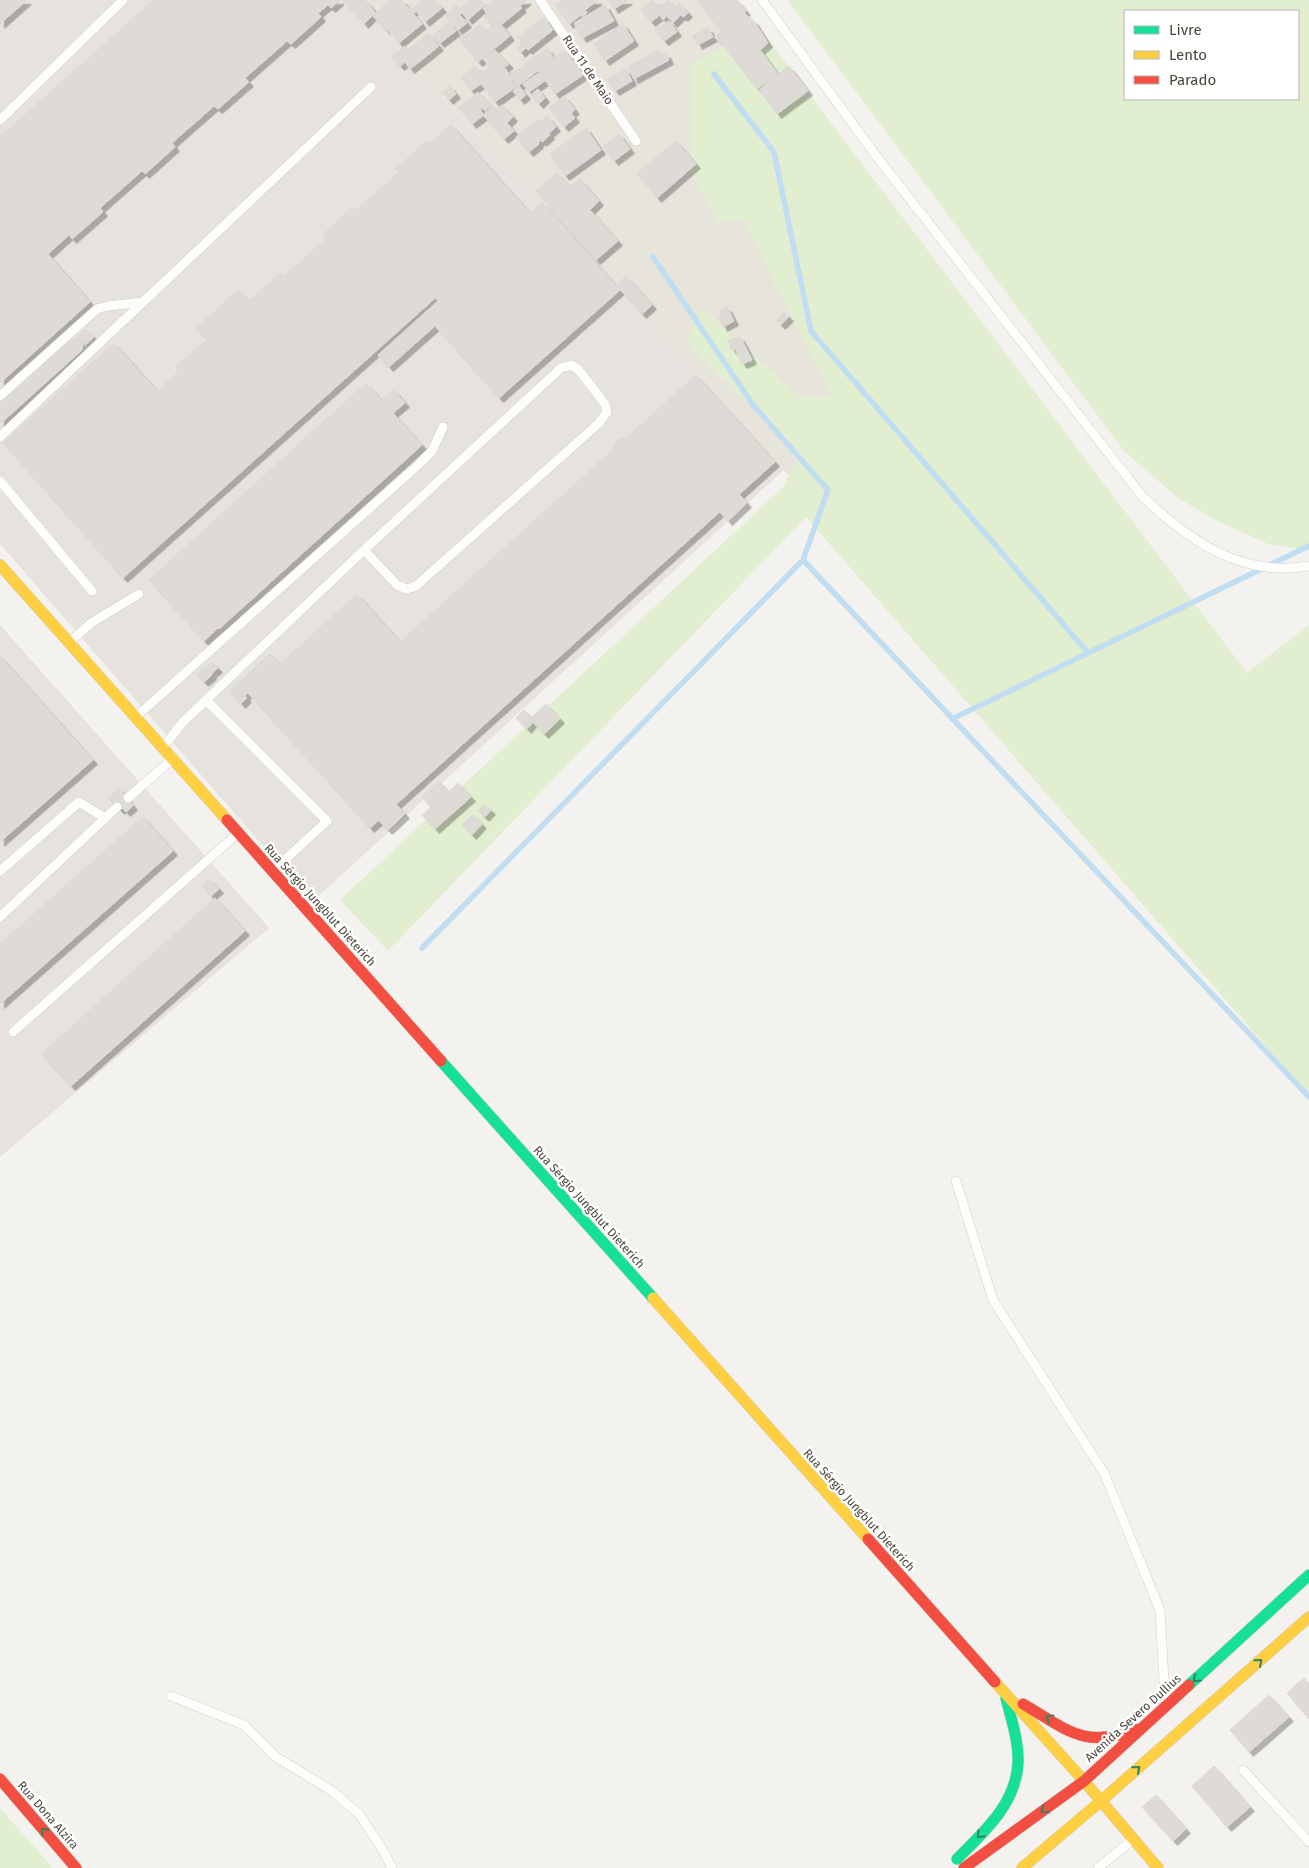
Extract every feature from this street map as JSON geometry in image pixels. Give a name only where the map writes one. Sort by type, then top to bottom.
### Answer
[{"type":"street","name":"Rua Sérgio Jungblut Dieterich","points":[[0,565],[1084,1781],[1158,1868]]},
{"type":"street","name":"Avenida Severo Dullius","points":[[964,1868],[1084,1781],[1309,1575]]},
{"type":"street","points":[[1022,1868],[1101,1802],[1309,1617]]},
{"type":"street","points":[[1006,1694],[1074,1732],[1093,1738],[1115,1737],[1142,1728]]},
{"type":"street","points":[[948,1868],[998,1815],[1010,1798],[1016,1781],[1018,1762],[1016,1740],[1006,1694]]},
{"type":"street","name":"Rua Dona Alzira","points":[[0,1779],[76,1868]]},
{"type":"lane","points":[[0,120],[123,0]]},
{"type":"lane","points":[[762,0],[877,156],[1142,496],[1169,522],[1192,538],[1236,561],[1288,570],[1309,566]]},
{"type":"lane","name":"Rua 11 de Maio","points":[[544,2],[636,141]]},
{"type":"lane","points":[[0,438],[371,87]]},
{"type":"lane","points":[[0,396],[96,309],[143,302]]},
{"type":"lane","points":[[163,748],[183,722],[206,700],[364,550],[561,368],[571,365],[578,369],[605,404],[606,412],[599,423],[416,586],[407,589],[397,585],[364,550]]},
{"type":"lane","points":[[135,717],[418,465],[432,451],[443,427]]},
{"type":"lane","points":[[0,481],[92,591]]},
{"type":"lane","points":[[69,643],[91,623],[139,594]]},
{"type":"lane","points":[[206,700],[326,821],[272,872]]},
{"type":"lane","points":[[128,798],[172,760]]},
{"type":"lane","points":[[0,871],[79,802],[106,818]]},
{"type":"lane","points":[[0,916],[117,807]]},
{"type":"lane","points":[[13,1032],[238,833]]},
{"type":"lane","points":[[956,1181],[993,1300],[1104,1473],[1160,1610],[1166,1707]]},
{"type":"lane","points":[[170,1696],[244,1725],[276,1757],[332,1791],[359,1814],[384,1852],[392,1868]]},
{"type":"lane","points":[[1243,1770],[1309,1842]]},
{"type":"lane","points":[[1098,1868],[1133,1840]]},
{"type":"shaded area","points":[[0,0],[353,0],[784,470],[312,902],[0,544]]},
{"type":"shaded area","points":[[353,0],[738,0],[1179,583],[987,678],[784,470]]},
{"type":"shaded area","points":[[0,625],[269,928],[0,1157]]},
{"type":"green space","points":[[787,0],[1309,0],[1309,551],[1268,544],[1215,520],[1178,498],[1125,452]]},
{"type":"green space","points":[[754,21],[1247,673],[1309,625],[1309,1096],[806,517],[388,951],[340,900],[783,487],[800,453],[686,342],[702,308],[800,398],[833,396],[775,286],[744,220],[718,222],[690,169],[690,64],[716,51]]},
{"type":"green space","points":[[0,1808],[53,1868],[0,1868]]},
{"type":"building","points":[[0,0],[27,0],[0,24]]},
{"type":"building","points":[[154,0],[340,0],[331,8],[328,5],[318,13],[321,17],[291,44],[287,41],[245,78],[249,82],[218,109],[214,106],[172,143],[175,147],[145,174],[142,171],[100,208],[103,212],[72,239],[69,235],[48,254],[90,302],[0,383],[0,137]]},
{"type":"building","points":[[343,0],[365,0],[369,4],[357,15]]},
{"type":"building","points":[[390,0],[402,0],[410,10],[386,30],[373,16]]},
{"type":"building","points":[[423,0],[436,1],[419,14],[413,8]]},
{"type":"building","points":[[471,0],[481,0],[485,5],[468,20],[459,9]]},
{"type":"building","points":[[494,0],[527,0],[520,6],[522,8],[507,20],[506,18],[506,21],[502,24],[497,20],[492,25],[484,17],[487,14],[483,8]]},
{"type":"building","points":[[562,0],[578,0],[587,13],[569,24],[555,5]]},
{"type":"building","points":[[583,0],[598,0],[585,10],[580,2]]},
{"type":"building","points":[[609,0],[628,0],[614,9]]},
{"type":"building","points":[[653,0],[658,6],[651,13],[656,18],[651,22],[641,10]]},
{"type":"building","points":[[668,0],[675,8],[680,4],[688,13],[683,17],[681,15],[673,23],[659,7]]},
{"type":"building","points":[[737,0],[746,11],[721,31],[697,1]]},
{"type":"building","points":[[436,1],[442,8],[425,22],[419,14]]},
{"type":"building","points":[[369,4],[375,13],[364,24],[357,15]]},
{"type":"building","points":[[456,5],[462,13],[460,15],[467,23],[458,30],[445,15]]},
{"type":"building","points":[[605,5],[614,21],[582,38],[574,23]]},
{"type":"building","points":[[658,6],[667,16],[663,20],[660,15],[656,18],[651,13]]},
{"type":"building","points":[[412,8],[414,11],[412,12],[422,24],[399,43],[387,29]]},
{"type":"building","points":[[744,13],[754,21],[768,43],[760,50],[778,74],[757,89],[721,43],[714,37]]},
{"type":"building","points":[[544,18],[553,30],[528,50],[526,48],[521,53],[517,48],[522,43],[518,37]]},
{"type":"building","points":[[497,20],[510,36],[478,62],[459,39],[465,34],[467,35],[479,24],[486,30]]},
{"type":"building","points":[[669,21],[677,32],[664,41],[655,30]]},
{"type":"building","points":[[449,22],[456,31],[440,43],[433,35]]},
{"type":"building","points":[[623,24],[634,41],[605,61],[594,44]]},
{"type":"building","points":[[708,28],[713,37],[698,45],[693,36]]},
{"type":"building","points":[[428,33],[439,46],[423,59],[413,46]]},
{"type":"building","points":[[404,46],[407,50],[413,46],[423,59],[410,69],[398,52]]},
{"type":"building","points":[[547,48],[554,58],[517,87],[510,75]]},
{"type":"building","points":[[495,50],[509,64],[471,91],[461,78],[475,66],[481,73],[490,67],[483,59]]},
{"type":"building","points":[[565,50],[583,75],[555,94],[538,70]]},
{"type":"building","points":[[658,50],[662,56],[666,53],[669,60],[634,79],[628,67]]},
{"type":"building","points":[[398,52],[405,62],[400,66],[392,57]]},
{"type":"building","points":[[789,66],[808,91],[777,114],[759,90]]},
{"type":"building","points":[[504,67],[513,79],[491,96],[481,84]]},
{"type":"building","points":[[626,69],[632,81],[615,91],[607,80]]},
{"type":"building","points":[[540,72],[546,80],[529,92],[523,84]]},
{"type":"building","points":[[511,80],[516,87],[495,102],[490,96]]},
{"type":"building","points":[[450,86],[456,94],[449,100],[443,93]]},
{"type":"building","points":[[519,86],[526,95],[520,100],[513,91]]},
{"type":"building","points":[[538,89],[545,98],[539,104],[531,95]]},
{"type":"building","points":[[478,92],[491,106],[485,111],[483,108],[480,110],[484,115],[472,124],[459,108]]},
{"type":"building","points":[[564,96],[575,110],[571,113],[575,118],[564,127],[549,108]]},
{"type":"building","points":[[502,105],[513,117],[507,123],[514,131],[504,139],[483,115],[493,106],[497,109]]},
{"type":"building","points":[[547,116],[556,127],[549,133],[550,135],[538,143],[527,129],[537,120],[540,122]]},
{"type":"building","points":[[451,125],[530,213],[123,578],[3,443],[114,343],[157,391],[179,371],[175,367],[207,340],[196,328],[238,290],[249,301],[280,274],[283,277],[326,239],[322,235],[353,207],[356,211],[399,172],[395,169],[427,141],[429,144]]},
{"type":"building","points":[[526,128],[539,144],[529,152],[516,137]]},
{"type":"building","points":[[586,128],[601,150],[565,176],[550,154]]},
{"type":"building","points":[[619,134],[630,149],[614,161],[603,147]]},
{"type":"building","points":[[676,141],[696,164],[657,198],[637,173]]},
{"type":"building","points":[[557,173],[570,187],[580,179],[599,201],[590,210],[618,241],[596,260],[536,191]]},
{"type":"building","points":[[542,202],[620,290],[499,398],[435,326],[389,367],[378,355],[438,301],[436,298]]},
{"type":"building","points":[[626,276],[652,305],[642,314],[616,285]]},
{"type":"building","points":[[727,307],[734,321],[723,327],[719,318],[722,316],[720,311]]},
{"type":"building","points":[[784,312],[789,317],[781,325],[776,320]]},
{"type":"building","points":[[86,329],[94,337],[85,345],[77,337]]},
{"type":"building","points":[[740,337],[744,344],[732,350],[728,341]]},
{"type":"building","points":[[72,339],[78,339],[83,345],[82,350],[0,424],[0,404]]},
{"type":"building","points":[[744,344],[752,360],[742,364],[735,348]]},
{"type":"building","points":[[696,375],[775,462],[370,828],[248,693],[245,696],[247,698],[241,704],[230,691],[270,654],[280,664],[357,594],[400,642],[615,448],[613,445],[622,437],[624,440]]},
{"type":"building","points":[[366,383],[422,445],[204,641],[149,580]]},
{"type":"building","points":[[394,390],[405,403],[393,413],[387,406],[389,404],[384,399]]},
{"type":"building","points":[[739,494],[747,503],[728,521],[720,512]]},
{"type":"building","points":[[0,656],[93,760],[0,842]]},
{"type":"building","points":[[212,662],[218,668],[211,674],[206,667]]},
{"type":"building","points":[[205,668],[212,675],[204,682],[197,675]]},
{"type":"building","points":[[546,704],[560,719],[544,734],[533,722],[527,729],[516,718],[524,710],[532,717]]},
{"type":"building","points":[[439,781],[449,792],[458,783],[471,797],[435,829],[422,815],[431,807],[422,797]]},
{"type":"building","points":[[119,788],[133,806],[126,812],[122,808],[120,810],[108,798]]},
{"type":"building","points":[[396,804],[405,814],[388,830],[378,820]]},
{"type":"building","points":[[484,804],[491,810],[485,817],[478,811]]},
{"type":"building","points":[[473,815],[482,824],[472,835],[462,825]]},
{"type":"building","points":[[143,817],[173,851],[0,1004],[0,944]]},
{"type":"building","points":[[210,879],[219,889],[211,896],[202,886]]},
{"type":"building","points":[[215,898],[245,931],[71,1086],[41,1054]]},
{"type":"building","points":[[1304,1678],[1309,1684],[1309,1719],[1287,1693]]},
{"type":"building","points":[[1269,1695],[1289,1717],[1249,1752],[1230,1730]]},
{"type":"building","points":[[1214,1766],[1250,1807],[1227,1827],[1192,1786]]},
{"type":"building","points":[[1156,1795],[1186,1829],[1173,1841],[1142,1807]]},
{"type":"waterway","points":[[714,74],[774,152],[811,331],[1088,653]]},
{"type":"waterway","points":[[653,257],[754,406],[828,490],[803,560]]},
{"type":"waterway","points":[[952,719],[1309,546]]},
{"type":"waterway","points":[[422,948],[803,560],[1309,1097]]},
{"type":"traffic: fast","points":[[441,1061],[653,1298]]},
{"type":"traffic: fast","points":[[1189,1685],[1309,1575]]},
{"type":"traffic: fast","points":[[957,1859],[988,1828],[997,1816],[1005,1804],[1016,1778],[1018,1763],[1017,1747],[1006,1698]]},
{"type":"traffic: slow","points":[[0,565],[227,820]]},
{"type":"traffic: slow","points":[[653,1298],[868,1539]]},
{"type":"traffic: slow","points":[[1022,1868],[1101,1801],[1309,1617]]},
{"type":"traffic: slow","points":[[995,1682],[1084,1781],[1158,1868]]},
{"type":"traffic: jam","points":[[227,820],[441,1061]]},
{"type":"traffic: jam","points":[[868,1539],[995,1682]]},
{"type":"traffic: jam","points":[[964,1868],[1084,1781],[1189,1685]]},
{"type":"traffic: jam","points":[[1023,1704],[1065,1729],[1090,1737],[1120,1735],[1139,1729]]},
{"type":"traffic: jam","points":[[0,1779],[76,1868]]}]
